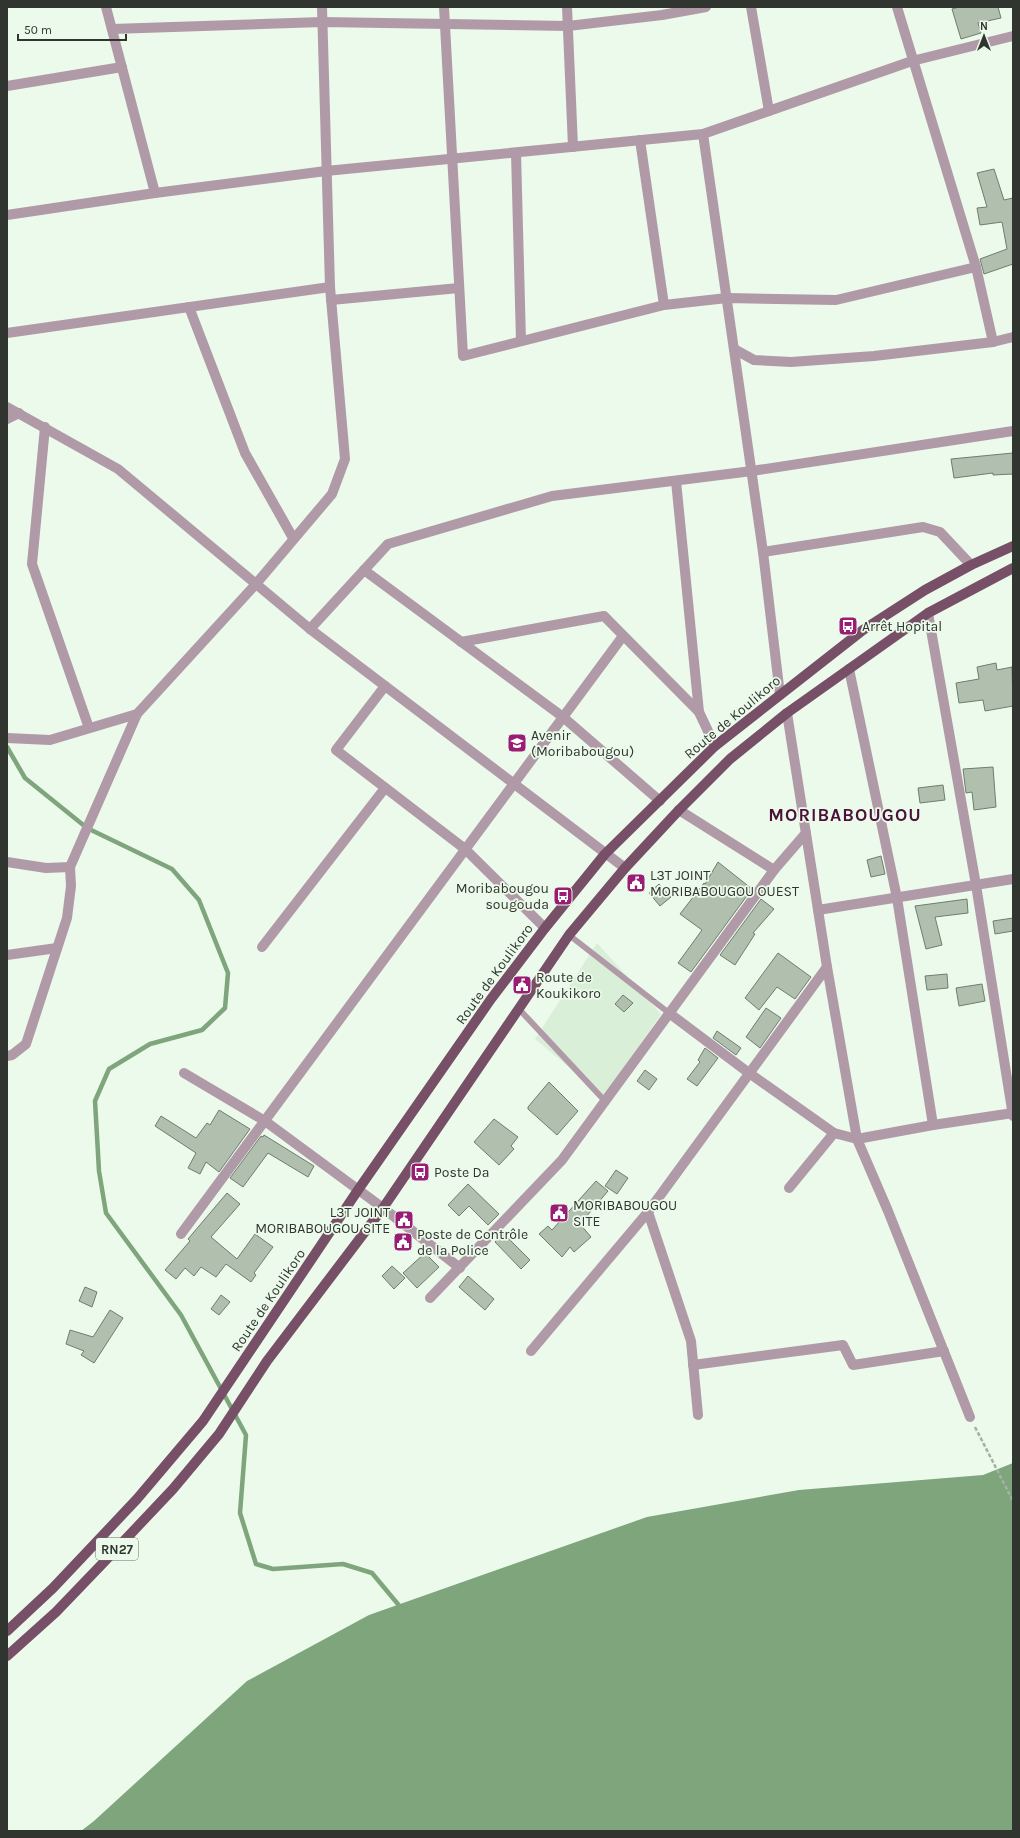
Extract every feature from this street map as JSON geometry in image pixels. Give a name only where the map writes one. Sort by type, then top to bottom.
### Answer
[{"type":"main road","name":"Route de Koulikoro","points":[[7,1631],[53,1588],[121,1516],[164,1469],[202,1421],[358,1190],[491,999],[545,928],[606,854],[716,746],[863,630],[925,590],[971,565],[1013,546]]},
{"type":"main road","name":"RN27","points":[[7,1656],[56,1612],[104,1562],[173,1489],[219,1434],[267,1361],[383,1208],[569,935],[625,868],[678,810],[730,759],[787,713],[928,612],[1013,568]]},
{"type":"street","points":[[106,7],[154,193]]},
{"type":"street","points":[[7,1056],[12,1055],[26,1044],[67,918],[71,886],[70,867],[137,714],[255,585],[293,538],[332,494],[345,459],[330,287],[322,7]]},
{"type":"street","points":[[444,7],[451,159],[463,356],[664,305],[727,298],[836,300],[976,267]]},
{"type":"street","points":[[567,7],[573,147]]},
{"type":"street","points":[[112,30],[322,22],[568,26],[662,15],[706,7]]},
{"type":"street","points":[[751,7],[769,111]]},
{"type":"street","points":[[897,7],[912,61],[976,267],[993,342]]},
{"type":"street","points":[[7,215],[154,193],[326,171],[703,134],[912,61],[1013,36]]},
{"type":"street","points":[[7,86],[122,67]]},
{"type":"street","points":[[703,134],[752,471],[780,695]]},
{"type":"street","points":[[640,140],[664,305]]},
{"type":"street","points":[[516,152],[521,341]]},
{"type":"street","points":[[7,333],[330,287]]},
{"type":"street","points":[[331,300],[459,288]]},
{"type":"street","points":[[189,307],[245,454],[293,538]]},
{"type":"street","points":[[734,349],[754,360],[791,362],[874,356],[993,342],[1013,337]]},
{"type":"street","points":[[7,407],[118,468],[310,630],[625,868]]},
{"type":"street","points":[[7,419],[19,413]]},
{"type":"street","points":[[45,427],[32,564],[89,728]]},
{"type":"street","points":[[310,630],[388,544],[552,496],[752,471],[1013,431]]},
{"type":"street","points":[[676,481],[699,712]]},
{"type":"street","points":[[763,552],[923,527],[940,532],[971,565]]},
{"type":"street","points":[[364,570],[563,718],[660,801]]},
{"type":"street","points":[[669,1013],[749,1073],[834,1133],[857,1139],[934,1125],[1013,1114],[976,885],[928,612]]},
{"type":"street","points":[[461,642],[604,616],[699,712],[716,746]]},
{"type":"street","points":[[180,1234],[623,636]]},
{"type":"street","points":[[849,669],[897,898],[934,1125]]},
{"type":"street","points":[[385,686],[336,750],[465,849],[545,928]]},
{"type":"street","points":[[787,713],[827,967],[857,1139],[888,1211],[970,1417]]},
{"type":"street","points":[[7,738],[50,740],[137,714]]},
{"type":"street","points":[[262,947],[385,788]]},
{"type":"street","points":[[678,810],[774,870]]},
{"type":"street","points":[[430,1298],[562,1160],[774,870],[806,833]]},
{"type":"street","points":[[7,862],[46,868],[70,867]]},
{"type":"street","points":[[818,910],[1013,880]]},
{"type":"street","points":[[7,955],[57,948]]},
{"type":"street","points":[[531,1351],[648,1212],[827,967]]},
{"type":"street","points":[[184,1074],[265,1121],[383,1208],[460,1268]]},
{"type":"street","points":[[788,1188],[834,1133]]},
{"type":"street","points":[[648,1212],[691,1341],[698,1415]]},
{"type":"street","points":[[694,1365],[843,1345],[853,1365],[944,1351]]},
{"type":"lane","points":[[569,935],[669,1013]]},
{"type":"lane","points":[[518,1008],[605,1101]]},
{"type":"path","points":[[970,1417],[1013,1501]]},
{"type":"shaded area","points":[[597,943],[661,1014],[604,1096],[535,1039]]},
{"type":"shaded area","points":[[1013,1463],[1013,1831],[81,1831],[94,1821],[247,1681],[369,1615],[647,1517],[799,1490],[983,1475]]},
{"type":"building","points":[[959,7],[998,7],[1001,18],[978,23],[981,33],[961,39],[952,9]]},
{"type":"building","points":[[994,169],[1004,200],[1013,198],[1013,264],[984,274],[980,259],[1007,249],[1002,222],[980,225],[977,208],[987,207],[977,173]]},
{"type":"building","points":[[1013,453],[1013,474],[993,475],[993,473],[954,478],[951,459]]},
{"type":"building","points":[[996,663],[997,670],[1012,667],[1013,706],[985,711],[983,700],[959,703],[956,683],[979,679],[977,667]]},
{"type":"building","points":[[993,767],[996,807],[974,810],[972,792],[966,793],[963,769]]},
{"type":"building","points":[[943,785],[945,800],[920,803],[918,788]]},
{"type":"building","points":[[881,856],[885,874],[871,877],[867,860]]},
{"type":"building","points":[[718,862],[752,889],[691,972],[678,963],[702,930],[680,914],[704,883],[705,884]]},
{"type":"building","points":[[659,884],[671,897],[660,906],[649,893]]},
{"type":"building","points":[[761,899],[774,909],[753,933],[755,934],[735,965],[720,955]]},
{"type":"building","points":[[967,899],[968,913],[935,917],[942,945],[926,949],[915,906]]},
{"type":"building","points":[[1013,918],[1013,931],[995,934],[993,921]]},
{"type":"building","points":[[778,953],[811,977],[795,999],[777,987],[759,1010],[745,998]]},
{"type":"building","points":[[947,974],[948,988],[927,990],[925,976]]},
{"type":"building","points":[[982,984],[985,1001],[959,1006],[956,988]]},
{"type":"building","points":[[623,995],[633,1003],[624,1012],[615,1004]]},
{"type":"building","points":[[766,1008],[781,1018],[760,1048],[746,1037]]},
{"type":"building","points":[[717,1031],[741,1048],[736,1055],[713,1038]]},
{"type":"building","points":[[705,1048],[718,1058],[697,1086],[687,1079],[700,1062],[698,1060]]},
{"type":"building","points":[[645,1070],[657,1079],[649,1090],[637,1081]]},
{"type":"building","points":[[549,1082],[578,1111],[557,1135],[528,1109],[528,1107]]},
{"type":"building","points":[[219,1110],[250,1129],[219,1172],[206,1162],[200,1174],[188,1168],[196,1153],[155,1126],[161,1116],[196,1138],[207,1123],[210,1125]]},
{"type":"building","points":[[494,1119],[518,1137],[511,1146],[514,1149],[499,1165],[474,1142]]},
{"type":"building","points":[[264,1135],[314,1166],[308,1177],[268,1153],[243,1187],[230,1178],[261,1136],[263,1137]]},
{"type":"building","points":[[616,1170],[628,1178],[617,1194],[605,1186]]},
{"type":"building","points":[[596,1181],[608,1191],[580,1224],[591,1237],[574,1252],[570,1247],[562,1257],[539,1234],[548,1226],[552,1230]]},
{"type":"building","points":[[468,1184],[499,1214],[488,1225],[469,1206],[459,1216],[448,1205]]},
{"type":"building","points":[[227,1193],[240,1204],[211,1237],[237,1259],[255,1234],[273,1247],[254,1273],[256,1275],[251,1282],[226,1264],[216,1277],[201,1267],[194,1276],[185,1268],[176,1279],[165,1270],[190,1241],[188,1239]]},
{"type":"building","points":[[503,1233],[530,1260],[521,1269],[495,1242]]},
{"type":"building","points":[[425,1253],[439,1267],[417,1288],[403,1273]]},
{"type":"building","points":[[392,1266],[405,1278],[394,1289],[382,1276]]},
{"type":"building","points":[[468,1276],[494,1299],[485,1310],[459,1287]]},
{"type":"building","points":[[85,1287],[97,1292],[92,1307],[79,1301]]},
{"type":"building","points":[[221,1295],[230,1302],[219,1315],[211,1309]]},
{"type":"building","points":[[110,1310],[123,1318],[94,1363],[81,1355],[84,1351],[66,1344],[70,1330],[93,1337]]},
{"type":"waterway","points":[[7,747],[25,778],[87,828],[172,869],[199,900],[228,973],[225,1008],[202,1030],[150,1044],[109,1069],[95,1101],[99,1171],[106,1213],[181,1315],[246,1435],[240,1513],[256,1564],[273,1569],[343,1564],[372,1573],[402,1609]]},
{"type":"place","name":"Arrêt Hopital","points":[[848,626]]},
{"type":"place","name":"Avenir (Moribabougou)","points":[[517,743]]},
{"type":"place","name":"L3T JOINT MORIBABOUGOU OUEST","points":[[636,883]]},
{"type":"place","name":"Moribabougou sougouda","points":[[563,896]]},
{"type":"place","name":"Route de Koukikoro","points":[[522,985]]},
{"type":"place","name":"Poste Da","points":[[420,1172]]},
{"type":"place","name":"MORIBABOUGOU SITE","points":[[559,1213]]},
{"type":"place","name":"L3T JOINT MORIBABOUGOU SITE","points":[[404,1220]]},
{"type":"place","name":"Poste de Contrôle de la Police","points":[[403,1242]]},
{"type":"district","name":"MORIBABOUGOU","points":[[845,815]]}]
